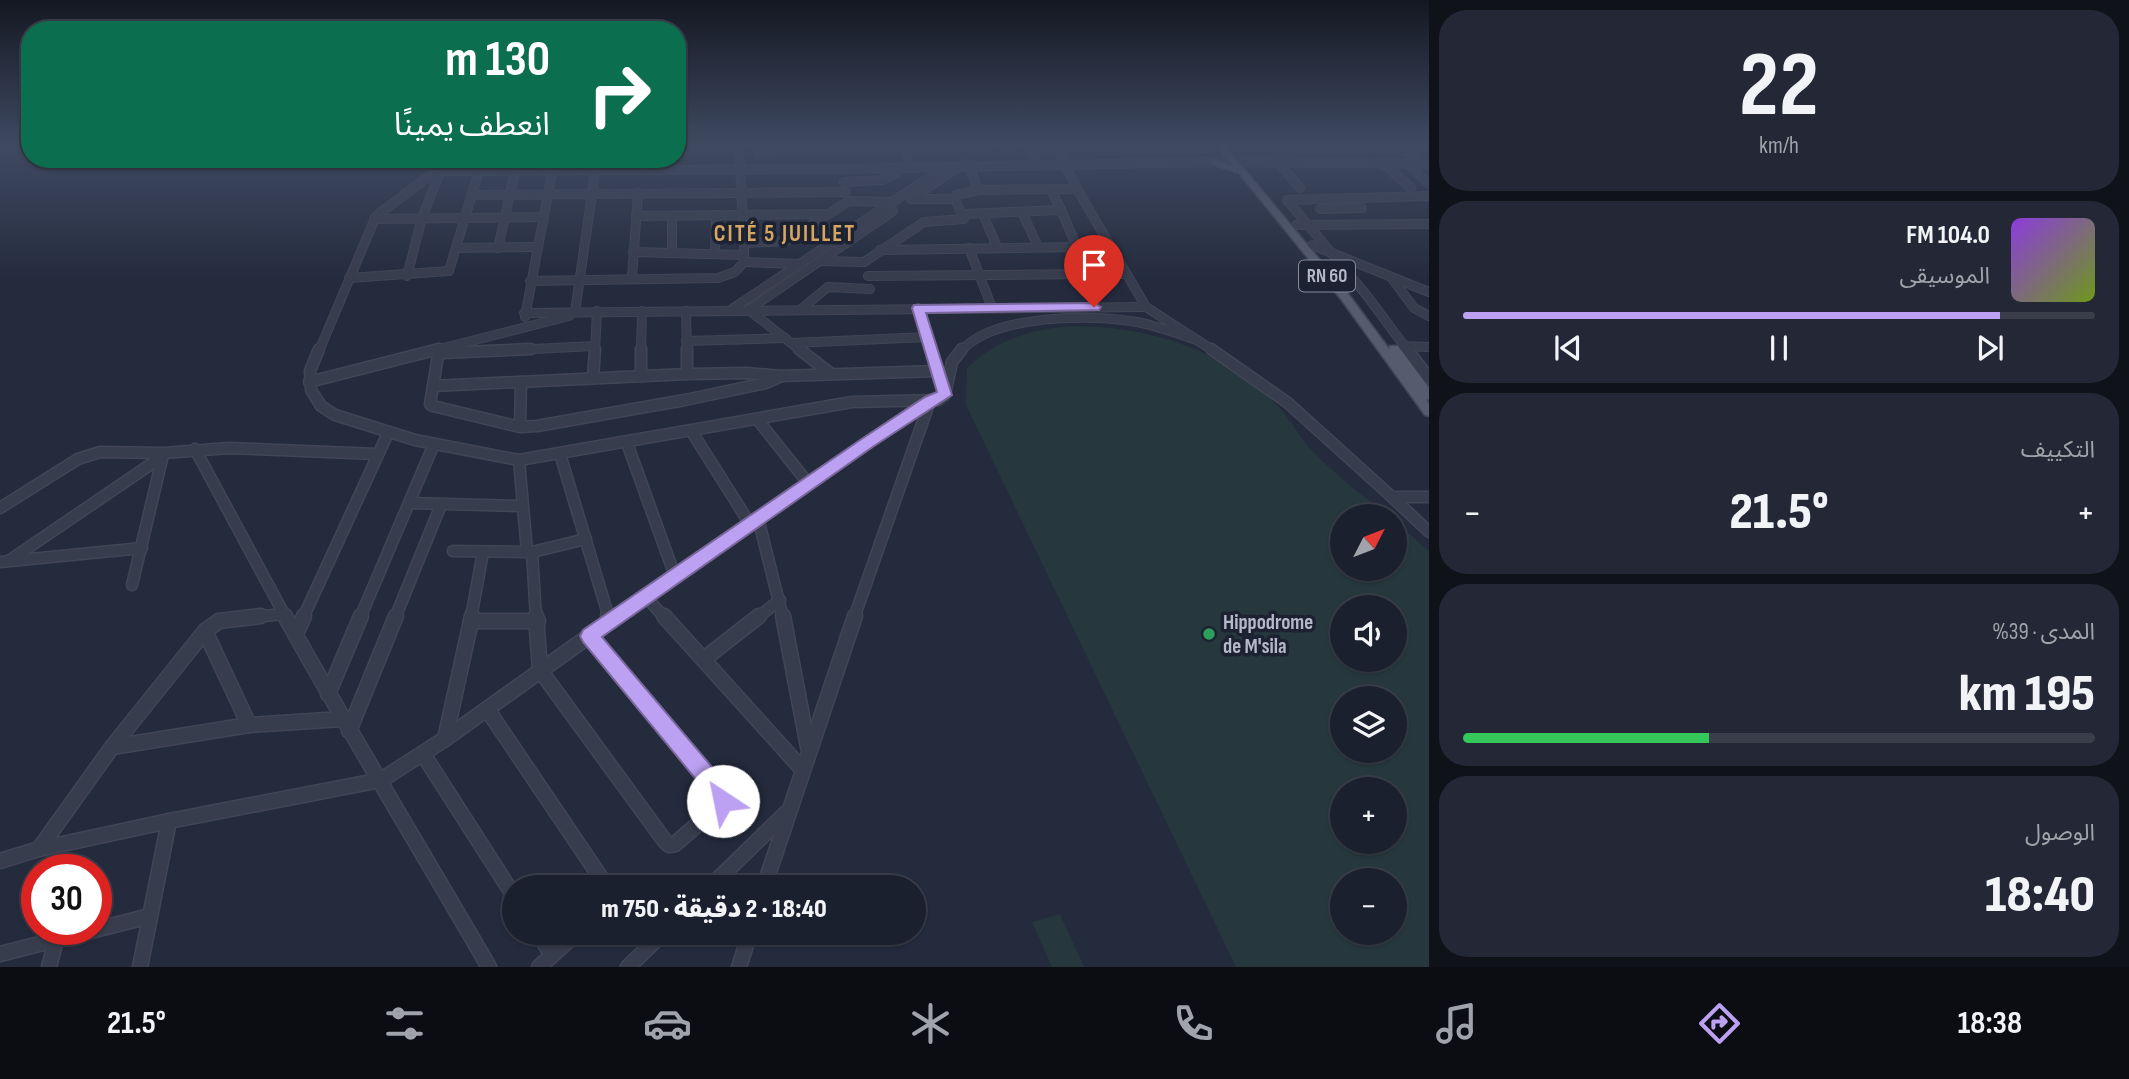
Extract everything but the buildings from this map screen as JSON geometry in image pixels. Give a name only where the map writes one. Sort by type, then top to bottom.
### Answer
[{"type":"main road","name":"RN 60","points":[[1260,190],[1345,297],[1429,411]]},
{"type":"main road","name":"RN 60","points":[[1266,190],[1301,225],[1312,245],[1429,396]]},
{"type":"street","points":[[411,190],[374,219],[310,371],[310,390],[323,408],[341,417],[388,433],[479,456],[519,460],[692,432],[852,402],[930,401]]},
{"type":"street","points":[[407,276],[422,218],[434,190]]},
{"type":"street","points":[[349,278],[448,272],[472,190]]},
{"type":"street","points":[[498,248],[510,190]]},
{"type":"street","points":[[527,327],[524,313],[548,190]]},
{"type":"street","points":[[580,312],[578,279],[592,190]]},
{"type":"street","points":[[846,190],[848,197]]},
{"type":"street","points":[[748,310],[817,264],[914,190]]},
{"type":"street","points":[[732,309],[920,190]]},
{"type":"street","points":[[955,200],[956,195],[964,191],[976,190]]},
{"type":"street","points":[[1052,190],[1077,247]]},
{"type":"street","points":[[1078,190],[1146,307],[1244,370],[1288,403],[1429,532]]},
{"type":"street","points":[[632,278],[638,193]]},
{"type":"street","points":[[471,195],[742,193],[902,201],[955,200]]},
{"type":"street","points":[[530,281],[719,278],[735,272],[744,259],[742,193]]},
{"type":"street","points":[[1429,196],[1287,199],[1301,225],[1346,271],[1429,378]]},
{"type":"street","points":[[744,243],[786,241],[830,214],[848,197]]},
{"type":"street","points":[[633,252],[715,253],[744,259],[817,264],[864,262],[924,222],[961,220],[965,217],[955,200]]},
{"type":"street","points":[[1320,209],[1362,208]]},
{"type":"street","points":[[964,214],[1061,210]]},
{"type":"street","points":[[1022,212],[1038,247]]},
{"type":"street","points":[[636,216],[830,214]]},
{"type":"street","points":[[983,214],[997,247]]},
{"type":"street","points":[[715,253],[716,215]]},
{"type":"street","points":[[672,216],[672,253]]},
{"type":"street","points":[[374,219],[544,217]]},
{"type":"street","points":[[1301,225],[1429,224]]},
{"type":"street","points":[[1312,245],[1429,292]]},
{"type":"street","points":[[457,248],[537,247]]},
{"type":"street","points":[[880,250],[1077,247],[1083,250],[1098,274]]},
{"type":"street","points":[[969,248],[992,308]]},
{"type":"street","points":[[864,262],[876,309]]},
{"type":"street","points":[[1346,271],[1378,272]]},
{"type":"street","points":[[868,276],[1125,274]]},
{"type":"street","points":[[1391,277],[1414,308],[1429,316]]},
{"type":"street","points":[[800,310],[828,287],[870,289]]},
{"type":"street","points":[[524,313],[1146,307]]},
{"type":"street","points":[[918,308],[945,395]]},
{"type":"street","points":[[748,310],[830,373]]},
{"type":"street","points":[[593,378],[597,311]]},
{"type":"street","points":[[641,376],[642,311]]},
{"type":"street","points":[[686,311],[687,374]]},
{"type":"street","points":[[309,382],[439,351],[580,312]]},
{"type":"street","points":[[945,395],[954,359],[989,332],[1042,320],[1135,321],[1159,316]]},
{"type":"street","points":[[1135,321],[1199,341]]},
{"type":"street","points":[[686,341],[927,337]]},
{"type":"street","points":[[439,351],[594,346]]},
{"type":"street","points":[[1392,346],[1429,347]]},
{"type":"street","points":[[439,351],[432,405],[520,427],[685,400],[766,383],[781,376]]},
{"type":"street","points":[[433,386],[687,374],[759,373],[781,376],[937,371]]},
{"type":"street","points":[[520,427],[521,382]]},
{"type":"street","points":[[0,861],[39,849],[169,821],[381,780],[445,739],[808,484],[930,401],[945,395]]},
{"type":"street","points":[[768,875],[930,401]]},
{"type":"street","points":[[757,419],[808,484]]},
{"type":"street","points":[[692,432],[754,521],[780,600],[809,750]]},
{"type":"street","points":[[296,634],[388,433]]},
{"type":"street","points":[[627,443],[675,576]]},
{"type":"street","points":[[328,694],[434,444]]},
{"type":"street","points":[[0,508],[78,459],[100,452],[162,455],[195,449],[377,454]]},
{"type":"street","points":[[195,449],[328,694],[489,967]]},
{"type":"street","points":[[560,454],[610,622]]},
{"type":"street","points":[[132,584],[162,455]]},
{"type":"street","points":[[5,561],[162,455]]},
{"type":"street","points":[[519,460],[520,506],[530,552],[538,621],[540,670],[664,840],[670,845],[676,843],[721,804],[723,799],[589,636]]},
{"type":"street","points":[[1392,496],[1429,497]]},
{"type":"street","points":[[409,503],[520,506]]},
{"type":"street","points":[[346,725],[441,505]]},
{"type":"street","points":[[453,551],[530,552],[586,539]]},
{"type":"street","points":[[5,561],[142,548]]},
{"type":"street","points":[[445,739],[483,552]]},
{"type":"street","points":[[646,597],[802,769]]},
{"type":"street","points":[[704,659],[780,600]]},
{"type":"street","points":[[39,849],[112,747],[205,631],[219,621],[284,614]]},
{"type":"street","points":[[471,621],[538,621]]},
{"type":"street","points":[[205,631],[249,725]]},
{"type":"street","points":[[487,709],[599,875]]},
{"type":"street","points":[[112,747],[249,725],[346,725]]},
{"type":"street","points":[[423,754],[502,877]]},
{"type":"street","points":[[722,875],[788,811]]},
{"type":"street","points":[[140,967],[169,821]]},
{"type":"street","points":[[112,926],[150,916]]},
{"type":"street","points":[[0,954],[36,945]]},
{"type":"street","points":[[49,967],[55,945]]},
{"type":"street","points":[[546,945],[552,955]]},
{"type":"street","points":[[539,967],[563,945]]},
{"type":"street","points":[[628,967],[651,945]]},
{"type":"street","points":[[739,967],[746,945]]},
{"type":"shaded area","name":"Hippodrome de M'sila","points":[[1104,327],[1161,338],[1214,358],[1261,390],[1290,420],[1320,459],[1373,504],[1330,504],[1330,581],[1407,581],[1407,532],[1429,551],[1429,967],[1236,967],[966,405],[967,368],[1004,342],[1045,329]]},
{"type":"shaded area","points":[[1060,914],[1084,967],[1052,967],[1032,922]]},
{"type":"place","name":"Hippodrome de M'sila","points":[[1209,634]]},
{"type":"district","name":"CITÉ 5 JUILLET","points":[[785,234]]},
{"type":"route","points":[[723,801],[721,794],[701,769],[589,636],[869,442],[930,401],[942,398],[945,395],[918,308],[1094,307]]}]
